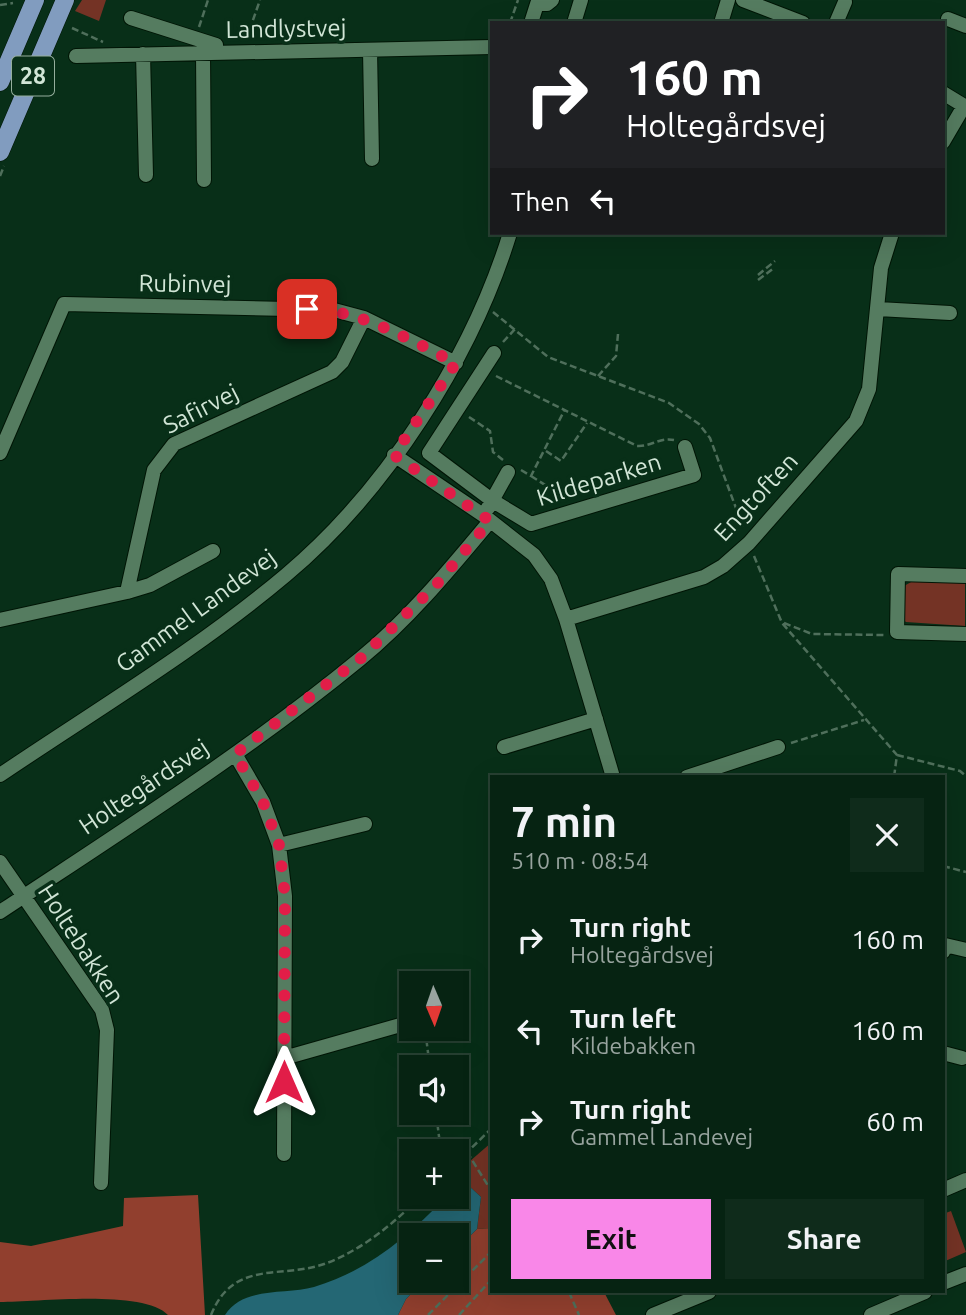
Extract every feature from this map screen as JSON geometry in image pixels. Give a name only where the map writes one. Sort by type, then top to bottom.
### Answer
[{"type":"main road","name":"28","points":[[0,82],[35,0]]},
{"type":"main road","name":"28","points":[[0,152],[65,0]]},
{"type":"street","points":[[532,21],[537,4],[547,4],[552,0]]},
{"type":"street","points":[[575,21],[581,0]]},
{"type":"street","points":[[722,21],[728,0]]},
{"type":"street","points":[[743,0],[798,21]]},
{"type":"street","points":[[837,21],[845,2]]},
{"type":"street","points":[[131,18],[210,49]]},
{"type":"street","points":[[948,19],[966,26]]},
{"type":"street","name":"Landlystvej","points":[[76,55],[210,49],[241,52],[490,47]]},
{"type":"street","name":"Landlystvej","points":[[204,180],[210,49]]},
{"type":"street","name":"Landlystvej","points":[[370,50],[372,159]]},
{"type":"street","points":[[144,54],[146,175]]},
{"type":"street","points":[[945,94],[965,106],[945,139]]},
{"type":"street","name":"Gammel Landevej","points":[[0,775],[225,624],[289,573],[346,515],[394,455],[456,363],[484,304],[509,235]]},
{"type":"street","name":"Engtoften","points":[[566,619],[704,578],[723,566],[749,543],[856,421],[869,389],[881,268],[891,235]]},
{"type":"street","name":"Rubinvej","points":[[0,453],[64,304],[334,310],[364,317],[456,363]]},
{"type":"street","points":[[878,309],[950,313]]},
{"type":"street","name":"Safirvej","points":[[127,592],[154,470],[161,456],[174,444],[332,372],[342,362],[364,317]]},
{"type":"street","name":"Kildeparken","points":[[494,353],[429,453],[493,501],[531,524],[694,475],[685,447]]},
{"type":"street","points":[[394,455],[487,518],[534,555],[551,579],[566,619],[611,775]]},
{"type":"street","name":"Kildeparken","points":[[487,518],[511,468]]},
{"type":"street","name":"Holtegårdsvej","points":[[0,912],[235,754],[361,658],[437,584],[487,518]]},
{"type":"street","points":[[0,620],[150,585],[213,551]]},
{"type":"street","points":[[966,576],[898,574],[897,632],[966,634]]},
{"type":"street","points":[[504,747],[596,719]]},
{"type":"street","points":[[693,775],[778,747]]},
{"type":"street","points":[[235,754],[263,802],[279,845],[285,896],[284,1154]]},
{"type":"street","points":[[279,845],[365,824]]},
{"type":"street","name":"Holtebakken","points":[[0,862],[102,1010],[107,1030],[101,1182]]},
{"type":"street","points":[[945,945],[966,950]]},
{"type":"street","points":[[284,1058],[399,1025]]},
{"type":"street","points":[[945,1054],[962,1058]]},
{"type":"street","points":[[945,1189],[966,1180]]},
{"type":"street","points":[[945,1282],[966,1274]]},
{"type":"street","points":[[653,1315],[703,1293]]},
{"type":"street","points":[[871,1315],[923,1293]]},
{"type":"path","points":[[241,52],[260,0]]},
{"type":"path","points":[[511,21],[518,0]]},
{"type":"path","points":[[0,5],[13,3]]},
{"type":"path","points":[[72,28],[102,40],[109,55]]},
{"type":"path","points":[[758,275],[775,261]]},
{"type":"path","points":[[758,280],[775,268]]},
{"type":"path","points":[[484,304],[548,357],[669,403],[699,424],[710,438],[782,623],[897,755],[960,771],[966,776]]},
{"type":"path","points":[[494,353],[515,329]]},
{"type":"path","points":[[598,376],[616,356],[618,334]]},
{"type":"path","points":[[483,370],[637,446],[645,446],[664,438],[678,441],[685,447]]},
{"type":"path","points":[[457,410],[490,431],[494,452],[511,468],[531,476],[554,493],[561,515]]},
{"type":"path","points":[[531,476],[564,411]]},
{"type":"path","points":[[546,451],[561,461],[587,423]]},
{"type":"path","points":[[782,623],[812,634],[886,635],[897,632]]},
{"type":"path","points":[[778,747],[864,720]]},
{"type":"path","points":[[894,775],[897,755]]},
{"type":"path","points":[[945,867],[966,872]]},
{"type":"path","points":[[469,1150],[490,1130]]},
{"type":"path","points":[[469,1155],[490,1189]]},
{"type":"path","points":[[211,1315],[219,1296],[232,1285],[250,1276],[325,1264],[357,1249],[408,1209]]},
{"type":"path","points":[[428,1315],[490,1253]]},
{"type":"path","points":[[460,1315],[490,1281]]},
{"type":"path","points":[[569,1293],[579,1315]]},
{"type":"shaded area","points":[[82,0],[106,0],[99,21],[75,11]]},
{"type":"shaded area","points":[[913,581],[965,582],[965,626],[906,622],[902,619],[904,586]]},
{"type":"shaded area","points":[[490,1144],[490,1228],[477,1229],[481,1197],[469,1186],[469,1162]]},
{"type":"shaded area","points":[[198,1195],[205,1315],[168,1315],[155,1307],[114,1299],[0,1302],[0,1242],[31,1246],[123,1226],[124,1198]]},
{"type":"shaded area","points":[[951,1211],[966,1252],[945,1261],[945,1213]]},
{"type":"shaded area","points":[[490,1228],[490,1293],[605,1293],[616,1315],[398,1315],[412,1293],[469,1293],[469,1237],[477,1229]]},
{"type":"water","points":[[469,1186],[481,1197],[477,1229],[469,1237],[469,1223],[420,1223],[434,1209],[469,1209]]},
{"type":"water","points":[[399,1241],[399,1293],[412,1293],[398,1315],[225,1315],[233,1306],[254,1296],[314,1287],[334,1280]]},
{"type":"route","points":[[284,1082],[285,896],[279,845],[263,802],[235,754],[361,658],[437,584],[490,521],[394,455],[423,417],[456,363],[364,317],[334,310],[307,309]]}]
